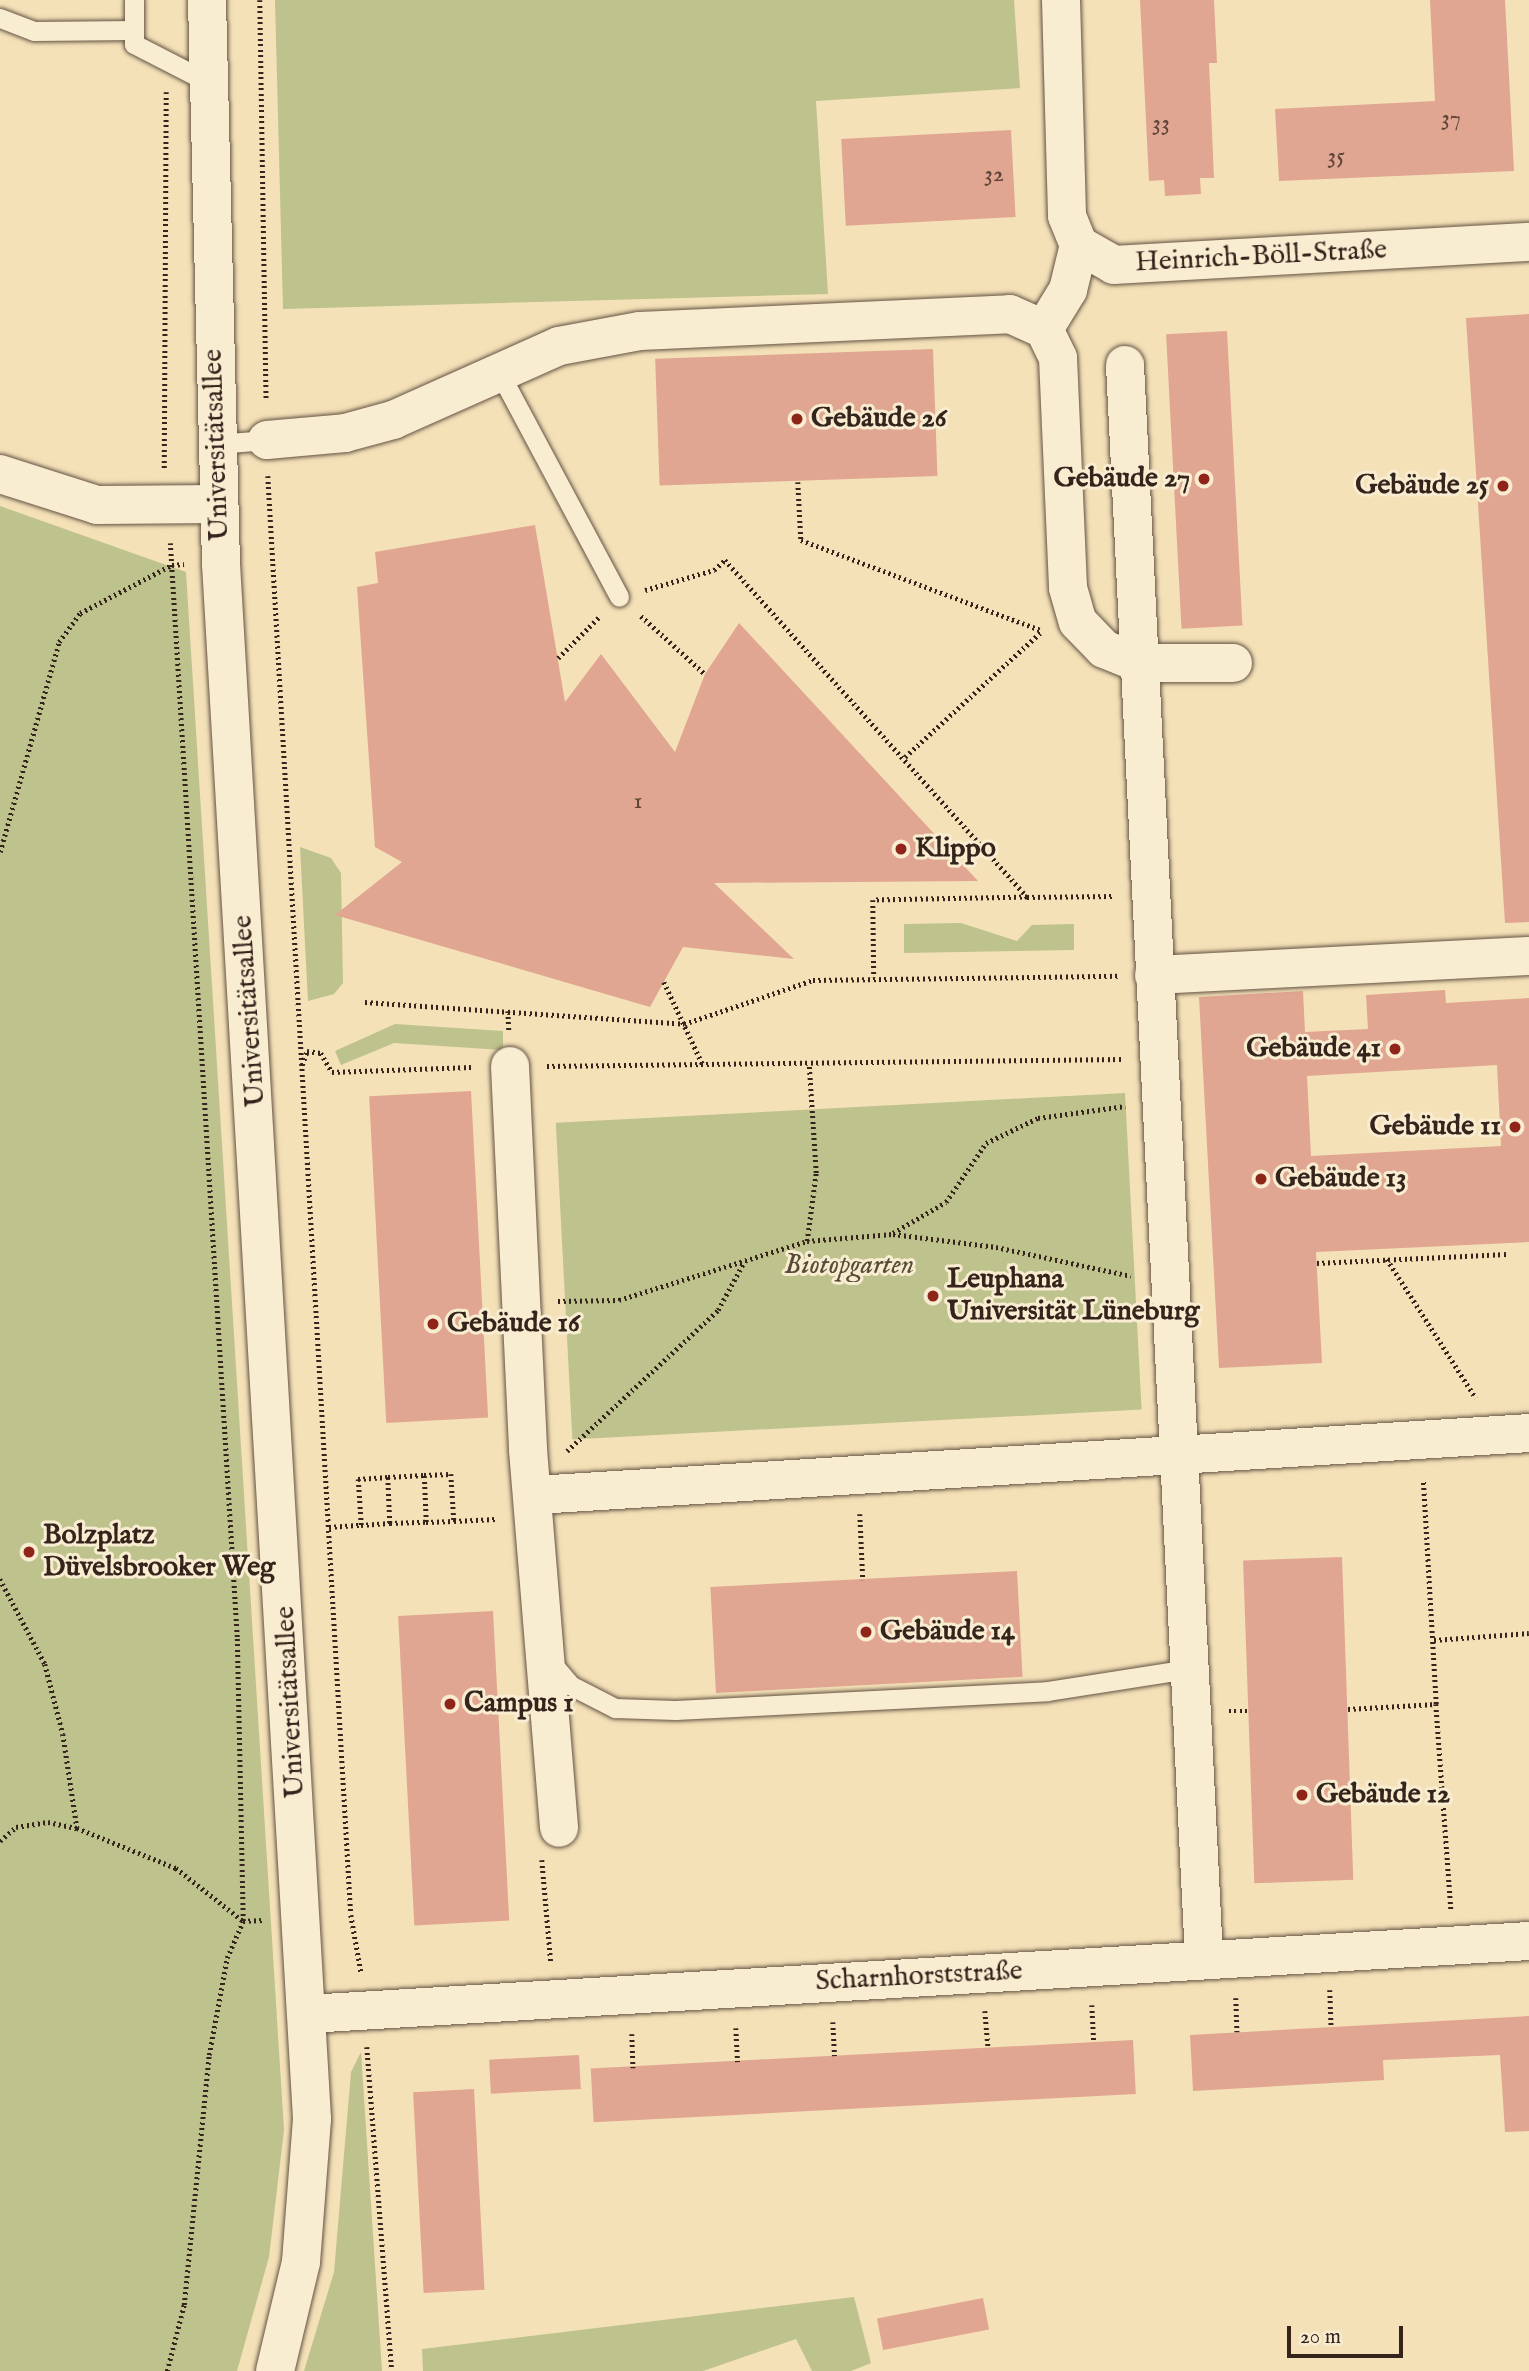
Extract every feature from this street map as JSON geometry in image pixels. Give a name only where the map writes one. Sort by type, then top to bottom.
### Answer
[{"type":"street","points":[[1044,330],[1068,290],[1079,246],[1067,216],[1060,0]]},
{"type":"street","name":"Universitätsallee","points":[[208,2],[206,81],[218,504],[308,2014],[310,2198],[275,2371]]},
{"type":"street","name":"Heinrich-Böll-Straße","points":[[1079,246],[1114,265],[1529,242]]},
{"type":"street","points":[[267,440],[345,433],[393,420],[498,370],[559,346],[640,331],[977,311],[1010,314],[1044,330],[1058,358],[1068,588],[1060,626],[1104,649],[1139,663],[1233,663]]},
{"type":"street","points":[[1125,365],[1205,1961]]},
{"type":"street","points":[[0,474],[96,505],[218,504]]},
{"type":"street","points":[[1154,975],[1529,956]]},
{"type":"street","points":[[510,1066],[522,1301],[559,1828]]},
{"type":"street","points":[[537,1506],[858,1475],[1514,1433]]},
{"type":"street","name":"Scharnhorststraße","points":[[308,2014],[1529,1941]]},
{"type":"lane","points":[[134,0],[134,44],[206,81]]},
{"type":"lane","points":[[0,18],[34,31],[134,30]]},
{"type":"lane","points":[[498,370],[619,597]]},
{"type":"lane","points":[[216,444],[267,440]]},
{"type":"lane","points":[[549,1659],[569,1685],[615,1708],[674,1710],[1048,1691],[1189,1669]]},
{"type":"path","points":[[260,0],[271,564],[351,1915],[360,1959]]},
{"type":"path","points":[[165,60],[167,505],[237,1637],[243,1921],[227,1958],[209,2055],[184,2305],[167,2371]]},
{"type":"path","points":[[798,482],[802,540],[1029,631],[1060,626]]},
{"type":"path","points":[[558,658],[619,597],[714,570],[725,560],[1027,897]]},
{"type":"path","points":[[0,852],[59,642],[80,613],[172,565],[271,564]]},
{"type":"path","points":[[619,597],[705,674]]},
{"type":"path","points":[[904,758],[1060,626]]},
{"type":"path","points":[[874,977],[873,900],[1150,896]]},
{"type":"path","points":[[365,1002],[684,1024],[813,980],[874,977],[1154,975]]},
{"type":"path","points":[[664,982],[703,1065]]},
{"type":"path","points":[[715,1065],[1158,1058]]},
{"type":"path","points":[[807,1241],[816,1174],[810,1065]]},
{"type":"path","points":[[892,1234],[946,1202],[986,1143],[1038,1118],[1161,1100]]},
{"type":"path","points":[[522,1301],[619,1300],[743,1264],[807,1241],[892,1234],[996,1247],[1170,1284]]},
{"type":"path","points":[[1317,1263],[1507,1254]]},
{"type":"path","points":[[1387,1259],[1514,1433]]},
{"type":"path","points":[[598,1422],[718,1310],[743,1264]]},
{"type":"path","points":[[1421,1440],[1436,1704],[1451,1902]]},
{"type":"path","points":[[361,1525],[358,1479],[424,1475],[451,1474],[454,1521]]},
{"type":"path","points":[[424,1475],[426,1522]]},
{"type":"path","points":[[858,1475],[863,1580]]},
{"type":"path","points":[[388,1477],[390,1523]]},
{"type":"path","points":[[329,1527],[454,1521],[537,1506]]},
{"type":"path","points":[[0,1579],[45,1664],[64,1734],[76,1828]]},
{"type":"path","points":[[1434,1640],[1529,1633]]},
{"type":"path","points":[[1348,1709],[1436,1704]]},
{"type":"path","points":[[0,1841],[16,1826],[48,1822],[76,1828],[176,1868],[243,1921]]},
{"type":"path","points":[[553,1999],[541,1846],[559,1828]]},
{"type":"path","points":[[366,2041],[392,2371]]},
{"type":"green space","points":[[275,0],[1014,0],[1020,88],[816,101],[828,294],[283,309]]},
{"type":"green space","points":[[0,506],[186,572],[284,2130],[269,2257],[237,2371],[0,2371]]},
{"type":"green space","points":[[300,847],[331,858],[341,873],[343,983],[334,994],[308,1001]]},
{"type":"green space","points":[[961,923],[1017,941],[1032,925],[1074,924],[1074,950],[904,953],[904,924]]},
{"type":"green space","points":[[395,1024],[503,1031],[503,1050],[394,1043],[341,1065],[335,1051]]},
{"type":"green space","name":"Biotopgarten","points":[[1125,1093],[1142,1410],[572,1439],[556,1123]]},
{"type":"green space","points":[[361,2052],[382,2371],[304,2371],[334,2272],[351,2072]]},
{"type":"green space","points":[[854,2297],[871,2363],[851,2371],[812,2371],[796,2339],[703,2371],[423,2371],[422,2349]]},
{"type":"building","points":[[1140,0],[1214,0],[1217,63],[1209,63],[1214,178],[1200,178],[1201,194],[1165,196],[1164,180],[1149,181]]},
{"type":"building","points":[[1430,0],[1505,0],[1514,171],[1279,181],[1275,109],[1435,101]]},
{"type":"building","points":[[1011,130],[1016,217],[846,226],[841,139]]},
{"type":"building","name":"Gebäude 25","points":[[1529,314],[1529,922],[1505,923],[1466,318]]},
{"type":"building","name":"Gebäude 27","points":[[1227,331],[1242,626],[1182,629],[1166,334]]},
{"type":"building","name":"Gebäude 26","points":[[933,349],[937,476],[660,486],[655,359]]},
{"type":"building","points":[[535,525],[565,702],[601,654],[675,752],[705,674],[739,623],[978,881],[714,883],[794,959],[683,947],[650,1007],[335,915],[402,862],[375,847],[357,587],[378,583],[375,552]]},
{"type":"building","points":[[1445,990],[1446,1003],[1529,998],[1529,1242],[1316,1252],[1322,1363],[1219,1368],[1199,997],[1303,991],[1305,1032],[1368,1029],[1366,995]],"holes":[[[1497,1065],[1501,1146],[1311,1156],[1307,1076]]]},
{"type":"building","name":"Gebäude 16","points":[[471,1091],[488,1418],[386,1423],[369,1096]]},
{"type":"building","name":"Gebäude 12","points":[[1342,1557],[1353,1880],[1254,1883],[1243,1560]]},
{"type":"building","name":"Gebäude 14","points":[[1017,1571],[1023,1677],[716,1693],[710,1587]]},
{"type":"building","name":"Campus 1","points":[[493,1611],[509,1921],[414,1926],[398,1616]]},
{"type":"building","points":[[1529,2016],[1529,2131],[1505,2132],[1500,2055],[1383,2060],[1384,2080],[1193,2091],[1190,2035]]},
{"type":"building","points":[[1133,2040],[1136,2094],[594,2122],[591,2068]]},
{"type":"building","points":[[579,2055],[581,2089],[491,2094],[489,2060]]},
{"type":"building","points":[[474,2089],[485,2290],[424,2293],[413,2092]]},
{"type":"building","points":[[983,2298],[989,2329],[883,2350],[877,2319]]},
{"type":"place","name":"Gebäude 26","points":[[797,419]]},
{"type":"place","name":"Gebäude 27","points":[[1204,479]]},
{"type":"place","name":"Gebäude 25","points":[[1503,486]]},
{"type":"place","name":"Klippo","points":[[901,849]]},
{"type":"place","name":"Gebäude 41","points":[[1395,1049]]},
{"type":"place","name":"Gebäude 11","points":[[1515,1127]]},
{"type":"place","name":"Gebäude 13","points":[[1261,1179]]},
{"type":"place","name":"Leuphana Universität Lüneburg","points":[[933,1296]]},
{"type":"place","name":"Gebäude 16","points":[[433,1324]]},
{"type":"place","name":"Bolzplatz Düvelsbrooker Weg","points":[[29,1552]]},
{"type":"place","name":"Gebäude 14","points":[[866,1632]]},
{"type":"place","name":"Campus 1","points":[[450,1704]]},
{"type":"place","name":"Gebäude 12","points":[[1302,1795]]}]
